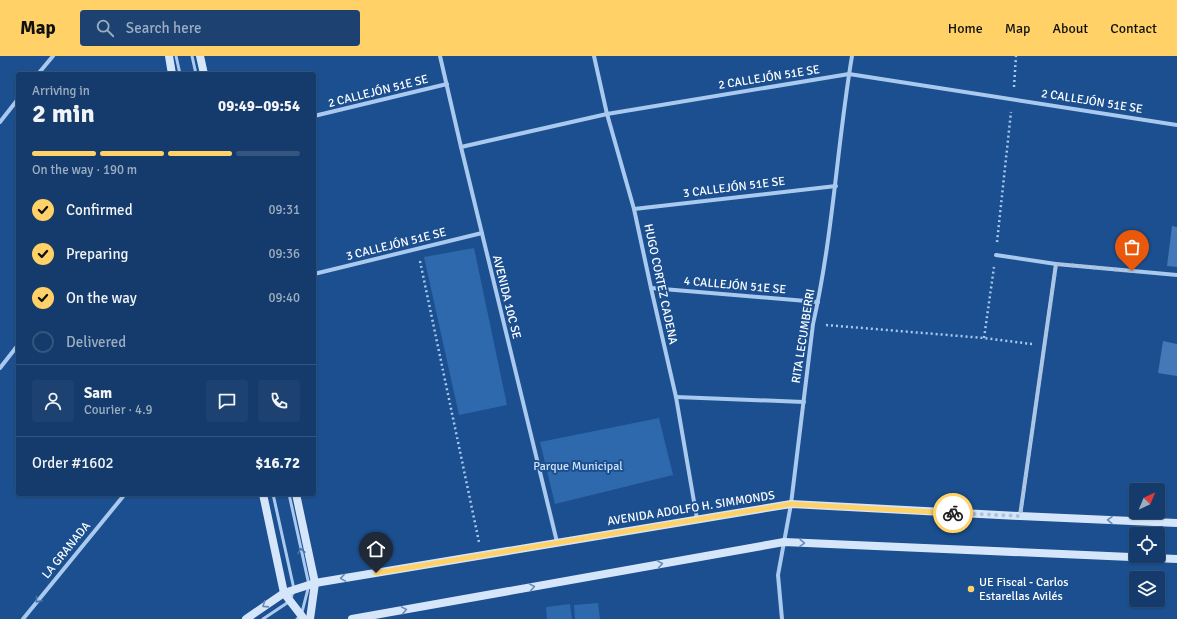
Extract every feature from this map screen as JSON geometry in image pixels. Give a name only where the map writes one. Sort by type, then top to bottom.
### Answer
[{"type":"street","points":[[40,72],[53,56]]},
{"type":"street","points":[[169,56],[172,72]]},
{"type":"street","points":[[200,56],[204,72]]},
{"type":"street","name":"AVENIDA 10C SE","points":[[440,56],[556,542]]},
{"type":"street","name":"HUGO CORTEZ CADENA","points":[[594,56],[607,114],[634,209],[676,397],[697,519]]},
{"type":"street","name":"RITA LECUMBERRI","points":[[782,619],[778,575],[791,504],[813,324],[818,302],[836,186],[852,56]]},
{"type":"street","name":"2 CALLEJÓN 51E SE","points":[[461,147],[607,114],[849,74],[1177,125]]},
{"type":"street","name":"2 CALLEJÓN 51E SE","points":[[316,116],[447,84]]},
{"type":"street","points":[[0,122],[16,102]]},
{"type":"street","name":"3 CALLEJÓN 51E SE","points":[[634,209],[836,186]]},
{"type":"street","name":"3 CALLEJÓN 51E SE","points":[[316,274],[482,233]]},
{"type":"street","points":[[996,255],[1056,264],[1177,276]]},
{"type":"street","points":[[1020,516],[1056,264]]},
{"type":"street","name":"4 CALLEJÓN 51E SE","points":[[651,288],[818,302]]},
{"type":"street","points":[[0,368],[16,348]]},
{"type":"street","points":[[676,397],[804,402]]},
{"type":"street","name":"LA GRANADA","points":[[23,619],[123,496]]},
{"type":"street","points":[[264,496],[284,593],[300,618]]},
{"type":"street","points":[[296,496],[312,584],[310,619]]},
{"type":"street","name":"AVENIDA ADOLFO H. SIMMONDS","points":[[246,619],[284,593],[312,584],[556,542],[791,504],[1177,523]]},
{"type":"street","points":[[352,619],[784,542],[1177,559]]},
{"type":"lane","points":[[176,56],[180,72]]},
{"type":"lane","points":[[192,56],[196,72]]},
{"type":"lane","points":[[264,619],[290,601],[294,589],[273,496]]},
{"type":"lane","points":[[290,496],[312,584],[300,618]]},
{"type":"path","points":[[984,338],[996,255],[1013,99],[1016,56]]},
{"type":"path","points":[[418,248],[481,555]]},
{"type":"path","points":[[813,324],[984,338],[1044,346]]},
{"type":"green space","points":[[474,248],[507,405],[459,415],[424,257]]},
{"type":"green space","name":"Parque Municipal","points":[[659,418],[673,475],[555,504],[540,442]]},
{"type":"green space","points":[[598,603],[600,619],[575,619],[574,605]]},
{"type":"green space","points":[[570,604],[572,619],[547,619],[546,607]]},
{"type":"building","points":[[1172,226],[1177,227],[1177,267],[1167,266]]},
{"type":"building","points":[[1163,341],[1177,344],[1177,376],[1158,373]]},
{"type":"way so far","points":[[953,513],[1020,516],[1056,264],[1132,271]]},
{"type":"place","name":"UE Fiscal - Carlos Estarellas Avilés","points":[[971,589]]},
{"type":"route","points":[[376,573],[791,504],[953,513]]}]
